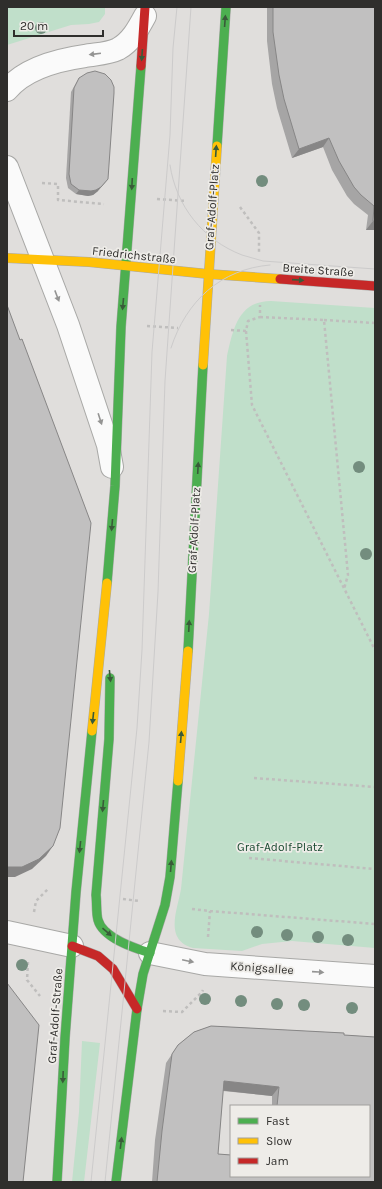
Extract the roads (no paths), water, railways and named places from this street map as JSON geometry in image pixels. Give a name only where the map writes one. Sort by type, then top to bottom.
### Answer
[{"type":"main road","name":"Graf-Adolf-Platz","points":[[150,953],[165,905],[170,877],[187,665],[208,274],[226,7]]},
{"type":"main road","points":[[137,1009],[113,969],[98,956],[72,946],[115,486],[120,327],[145,11]]},
{"type":"main road","name":"Friedrichstraße","points":[[7,258],[43,259],[208,274],[259,277]]},
{"type":"main road","name":"Breite Straße","points":[[259,277],[375,286]]},
{"type":"main road","points":[[103,624],[110,680],[109,739],[96,895],[98,921],[103,930],[116,940],[150,953],[143,974],[137,1009],[116,1182]]},
{"type":"main road","name":"Graf-Adolf-Straße","points":[[57,1182],[62,1122],[65,1031],[72,946]]},
{"type":"street","points":[[7,90],[23,76],[36,69],[58,62],[105,53],[117,49],[128,42],[133,36],[145,11]]},
{"type":"street","points":[[10,174],[68,325],[108,446],[115,486]]},
{"type":"street","points":[[7,932],[72,946]]},
{"type":"street","name":"Königsallee","points":[[150,953],[205,964],[375,976]]},
{"type":"tram line","points":[[91,1182],[137,728],[142,650],[152,352],[170,135],[173,48],[177,7]]},
{"type":"tram line","points":[[105,1182],[149,742],[158,592],[165,381],[191,7]]},
{"type":"tram line","points":[[170,165],[173,180],[185,208],[204,231],[228,249],[263,261],[375,269]]},
{"type":"tram line","points":[[171,348],[186,316],[196,302],[208,290],[236,273],[252,268],[270,265]]}]
